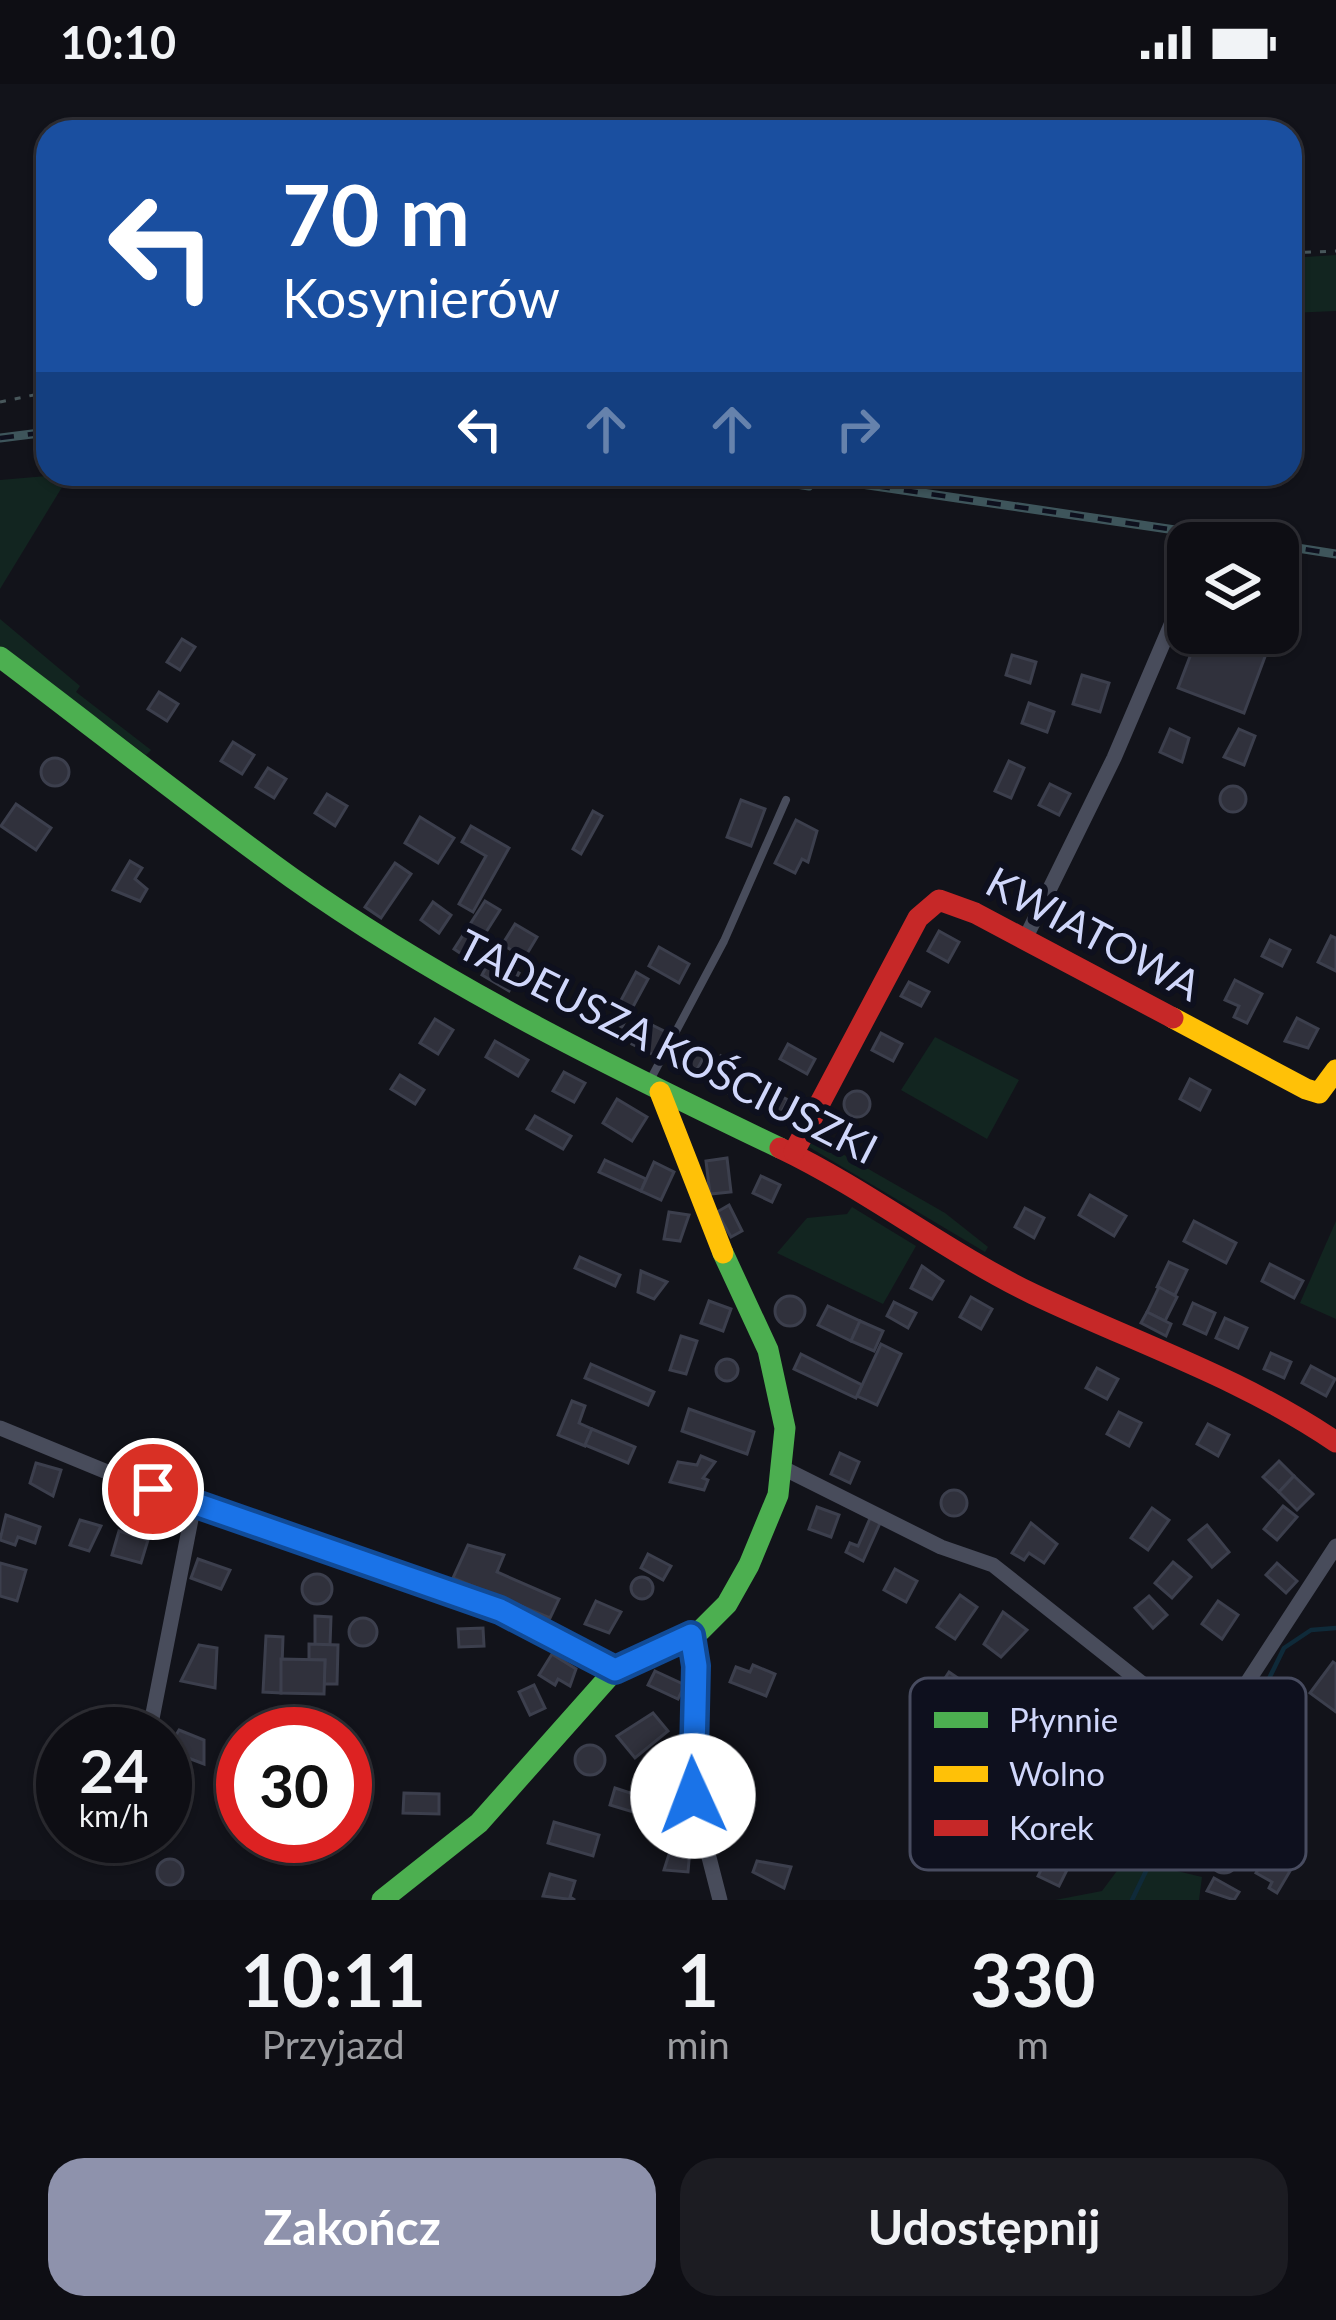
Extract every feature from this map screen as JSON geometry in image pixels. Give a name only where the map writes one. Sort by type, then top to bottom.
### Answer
[{"type":"street","points":[[1025,939],[1120,745],[1167,634]]},
{"type":"street","name":"TADEUSZA KOŚCIUSZKI","points":[[0,657],[339,910],[654,1088],[794,1152],[1029,1292],[1274,1399],[1336,1442]]},
{"type":"street","name":"KWIATOWA","points":[[794,1152],[927,906],[951,902],[1306,1089],[1319,1093],[1336,1070]]},
{"type":"street","points":[[382,1900],[479,1823],[615,1670],[691,1635],[727,1604],[749,1565],[784,1469],[785,1428],[768,1350],[702,1207],[684,1143],[654,1088]]},
{"type":"street","points":[[684,1143],[709,1113]]},
{"type":"street","points":[[0,1428],[194,1504],[500,1610],[615,1670]]},
{"type":"street","points":[[784,1469],[941,1547],[993,1565],[1135,1678]]},
{"type":"street","points":[[154,1707],[194,1504]]},
{"type":"street","points":[[1250,1678],[1336,1546]]},
{"type":"street","points":[[691,1635],[696,1666],[693,1796],[720,1900]]},
{"type":"lane","points":[[654,1088],[787,800]]},
{"type":"path","points":[[1302,252],[1336,251]]},
{"type":"path","points":[[0,402],[36,394]]},
{"type":"green space","points":[[1336,255],[1336,311],[1302,312],[1302,257]]},
{"type":"green space","points":[[36,477],[36,486],[63,486],[0,589],[0,480]]},
{"type":"green space","points":[[0,619],[80,686],[76,692],[151,750],[146,755],[0,646]]},
{"type":"green space","points":[[935,1037],[1019,1080],[987,1139],[901,1090]]},
{"type":"green space","points":[[811,1136],[945,1213],[988,1247],[985,1252],[809,1147]]},
{"type":"green space","points":[[852,1207],[916,1246],[883,1304],[777,1253],[807,1218],[847,1214]]},
{"type":"green space","points":[[1336,1221],[1336,1319],[1300,1303]]},
{"type":"green space","points":[[1118,1870],[1178,1870],[1202,1877],[1199,1900],[1055,1900],[1102,1891]]},
{"type":"building","points":[[182,639],[195,647],[180,670],[167,662]]},
{"type":"building","points":[[1191,654],[1266,654],[1244,713],[1178,688]]},
{"type":"building","points":[[1012,655],[1036,662],[1030,683],[1006,675]]},
{"type":"building","points":[[1082,675],[1109,683],[1100,712],[1073,704]]},
{"type":"building","points":[[159,692],[178,704],[167,721],[148,709]]},
{"type":"building","points":[[1029,703],[1054,712],[1047,732],[1022,723]]},
{"type":"building","points":[[1170,729],[1189,738],[1182,762],[1160,752]]},
{"type":"building","points":[[1239,729],[1255,736],[1244,765],[1224,757]]},
{"type":"building","points":[[233,742],[254,755],[242,774],[221,761]]},
{"type":"building","points":[[55,758],[65,762],[69,772],[65,782],[55,786],[45,782],[41,772],[45,762]]},
{"type":"building","points":[[1009,761],[1024,768],[1011,798],[995,791]]},
{"type":"building","points":[[268,768],[286,779],[274,798],[256,787]]},
{"type":"building","points":[[1050,784],[1070,794],[1059,815],[1039,805]]},
{"type":"building","points":[[1233,786],[1246,799],[1233,812],[1220,799]]},
{"type":"building","points":[[327,794],[347,806],[335,826],[315,813]]},
{"type":"building","points":[[741,800],[765,809],[751,846],[727,837]]},
{"type":"building","points":[[16,804],[51,828],[36,850],[1,826]]},
{"type":"building","points":[[593,811],[602,816],[581,854],[573,849]]},
{"type":"building","points":[[420,817],[454,838],[438,863],[405,843]]},
{"type":"building","points":[[796,820],[817,831],[808,862],[802,859],[795,873],[775,863]]},
{"type":"building","points":[[471,826],[509,848],[473,912],[459,904],[486,856],[462,842]]},
{"type":"building","points":[[130,861],[142,868],[135,879],[147,889],[140,901],[113,890]]},
{"type":"building","points":[[395,863],[411,874],[381,918],[365,907]]},
{"type":"building","points":[[485,901],[500,910],[469,959],[454,949]]},
{"type":"building","points":[[433,902],[451,915],[439,933],[421,920]]},
{"type":"building","points":[[515,924],[537,937],[525,957],[502,945]]},
{"type":"building","points":[[939,931],[959,942],[948,962],[928,951]]},
{"type":"building","points":[[1331,936],[1336,938],[1336,971],[1318,962]]},
{"type":"building","points":[[1270,940],[1290,950],[1282,966],[1262,956]]},
{"type":"building","points":[[659,947],[689,964],[679,983],[649,966]]},
{"type":"building","points":[[491,958],[519,973],[509,991],[482,975]]},
{"type":"building","points":[[636,972],[648,979],[622,1027],[610,1021]]},
{"type":"building","points":[[1235,980],[1262,994],[1247,1023],[1234,1017],[1239,1006],[1225,1000]]},
{"type":"building","points":[[909,982],[929,992],[921,1006],[901,996]]},
{"type":"building","points":[[1297,1018],[1318,1029],[1308,1048],[1285,1041]]},
{"type":"building","points":[[435,1019],[453,1030],[438,1054],[420,1043]]},
{"type":"building","points":[[644,1021],[670,1034],[658,1057],[632,1044]]},
{"type":"building","points":[[881,1033],[902,1044],[893,1061],[872,1050]]},
{"type":"building","points":[[495,1041],[528,1060],[518,1076],[486,1057]]},
{"type":"building","points":[[788,1044],[815,1059],[807,1074],[780,1059]]},
{"type":"building","points":[[681,1045],[704,1057],[693,1077],[671,1065]]},
{"type":"building","points":[[721,1056],[736,1064],[733,1069],[739,1073],[730,1094],[713,1085]]},
{"type":"building","points":[[564,1072],[585,1083],[574,1102],[553,1091]]},
{"type":"building","points":[[400,1075],[424,1090],[415,1104],[391,1089]]},
{"type":"building","points":[[1190,1079],[1210,1090],[1200,1110],[1180,1099]]},
{"type":"building","points":[[769,1090],[788,1100],[779,1117],[760,1106]]},
{"type":"building","points":[[857,1091],[870,1104],[857,1117],[844,1104]]},
{"type":"building","points":[[617,1099],[647,1117],[632,1141],[603,1123]]},
{"type":"building","points":[[535,1116],[571,1136],[563,1149],[527,1129]]},
{"type":"building","points":[[727,1158],[731,1192],[710,1194],[706,1161]]},
{"type":"building","points":[[605,1160],[646,1179],[641,1191],[599,1172]]},
{"type":"building","points":[[654,1162],[674,1172],[661,1200],[641,1191]]},
{"type":"building","points":[[761,1176],[780,1185],[772,1202],[753,1193]]},
{"type":"building","points":[[1090,1195],[1126,1216],[1114,1236],[1079,1215]]},
{"type":"building","points":[[729,1205],[742,1231],[731,1237],[717,1212]]},
{"type":"building","points":[[1025,1208],[1044,1218],[1034,1238],[1015,1227]]},
{"type":"building","points":[[669,1212],[689,1215],[680,1241],[664,1239]]},
{"type":"building","points":[[1194,1221],[1236,1243],[1226,1263],[1184,1241]]},
{"type":"building","points":[[580,1257],[620,1275],[615,1286],[575,1268]]},
{"type":"building","points":[[1169,1262],[1187,1270],[1175,1295],[1157,1287]]},
{"type":"building","points":[[1270,1264],[1303,1281],[1294,1298],[1262,1281]]},
{"type":"building","points":[[922,1266],[943,1281],[932,1299],[911,1288]]},
{"type":"building","points":[[641,1271],[667,1282],[654,1299],[638,1292]]},
{"type":"building","points":[[1159,1287],[1177,1297],[1165,1321],[1147,1312]]},
{"type":"building","points":[[790,1296],[801,1300],[805,1311],[801,1322],[790,1326],[779,1322],[775,1311],[779,1300]]},
{"type":"building","points":[[971,1297],[992,1309],[981,1329],[960,1317]]},
{"type":"building","points":[[709,1301],[731,1309],[723,1331],[701,1323]]},
{"type":"building","points":[[894,1302],[916,1313],[908,1328],[887,1316]]},
{"type":"building","points":[[1193,1303],[1215,1313],[1206,1334],[1184,1324]]},
{"type":"building","points":[[828,1306],[860,1321],[851,1341],[818,1325]]},
{"type":"building","points":[[1147,1312],[1171,1324],[1166,1336],[1141,1323]]},
{"type":"building","points":[[1225,1318],[1247,1328],[1238,1348],[1216,1338]]},
{"type":"building","points":[[860,1321],[883,1331],[874,1351],[851,1341]]},
{"type":"building","points":[[681,1336],[697,1341],[686,1374],[670,1370]]},
{"type":"building","points":[[881,1344],[901,1354],[877,1405],[857,1396]]},
{"type":"building","points":[[1271,1353],[1291,1362],[1284,1378],[1264,1369]]},
{"type":"building","points":[[801,1354],[862,1385],[856,1398],[794,1369]]},
{"type":"building","points":[[727,1359],[738,1370],[727,1381],[716,1370]]},
{"type":"building","points":[[591,1364],[654,1392],[648,1405],[585,1378]]},
{"type":"building","points":[[1311,1366],[1335,1379],[1326,1396],[1302,1383]]},
{"type":"building","points":[[1097,1368],[1118,1379],[1107,1399],[1086,1388]]},
{"type":"building","points":[[572,1401],[585,1406],[579,1423],[592,1429],[585,1446],[558,1435]]},
{"type":"building","points":[[689,1409],[754,1432],[747,1454],[682,1431]]},
{"type":"building","points":[[1119,1412],[1141,1423],[1129,1446],[1107,1434]]},
{"type":"building","points":[[1208,1424],[1229,1435],[1218,1456],[1197,1444]]},
{"type":"building","points":[[592,1429],[635,1447],[628,1463],[585,1445]]},
{"type":"building","points":[[840,1453],[859,1462],[850,1483],[831,1474]]},
{"type":"building","points":[[701,1456],[715,1462],[703,1478],[708,1480],[704,1490],[670,1482],[678,1462],[697,1465]]},
{"type":"building","points":[[1279,1461],[1294,1476],[1279,1492],[1263,1477]]},
{"type":"building","points":[[36,1463],[61,1470],[53,1496],[30,1483]]},
{"type":"building","points":[[1294,1476],[1313,1494],[1297,1510],[1279,1492]]},
{"type":"building","points":[[954,1490],[964,1493],[964,1513],[954,1516],[944,1513],[941,1503],[944,1493]]},
{"type":"building","points":[[1283,1506],[1297,1517],[1277,1540],[1264,1529]]},
{"type":"building","points":[[817,1507],[839,1515],[831,1537],[809,1529]]},
{"type":"building","points":[[1152,1508],[1169,1520],[1148,1550],[1131,1538]]},
{"type":"building","points":[[6,1515],[40,1527],[35,1543],[18,1537],[15,1545],[0,1540]]},
{"type":"building","points":[[871,1516],[881,1521],[863,1561],[846,1552],[850,1543],[858,1546]]},
{"type":"building","points":[[80,1520],[101,1526],[89,1551],[70,1545]]},
{"type":"building","points":[[1031,1523],[1057,1544],[1044,1563],[1029,1553],[1024,1560],[1012,1553]]},
{"type":"building","points":[[1207,1525],[1229,1552],[1212,1567],[1189,1540]]},
{"type":"building","points":[[119,1531],[148,1540],[141,1563],[112,1555]]},
{"type":"building","points":[[468,1545],[504,1555],[497,1572],[559,1599],[550,1618],[453,1578]]},
{"type":"building","points":[[648,1554],[671,1566],[663,1580],[641,1568]]},
{"type":"building","points":[[198,1559],[230,1570],[221,1589],[191,1578]]},
{"type":"building","points":[[1173,1562],[1191,1577],[1172,1598],[1155,1583]]},
{"type":"building","points":[[0,1563],[26,1570],[17,1601],[0,1596]]},
{"type":"building","points":[[1277,1563],[1297,1581],[1286,1593],[1266,1575]]},
{"type":"building","points":[[895,1569],[917,1581],[906,1602],[884,1590]]},
{"type":"building","points":[[317,1574],[328,1578],[332,1589],[328,1600],[317,1604],[306,1600],[302,1589],[306,1578]]},
{"type":"building","points":[[642,1577],[653,1588],[642,1599],[631,1588]]},
{"type":"building","points":[[960,1595],[977,1607],[955,1639],[937,1627]]},
{"type":"building","points":[[1149,1596],[1167,1615],[1153,1628],[1135,1608]]},
{"type":"building","points":[[596,1601],[621,1612],[609,1633],[585,1624]]},
{"type":"building","points":[[1218,1601],[1238,1615],[1222,1639],[1202,1624]]},
{"type":"building","points":[[1003,1612],[1027,1630],[1001,1657],[984,1644]]},
{"type":"building","points":[[315,1616],[331,1617],[330,1645],[315,1645]]},
{"type":"building","points":[[363,1618],[373,1622],[377,1632],[373,1642],[363,1646],[353,1642],[349,1632],[353,1622]]},
{"type":"building","points":[[483,1628],[484,1646],[459,1647],[458,1629]]},
{"type":"building","points":[[266,1636],[283,1637],[281,1693],[263,1692]]},
{"type":"building","points":[[309,1644],[338,1645],[337,1684],[324,1684],[325,1660],[309,1660]]},
{"type":"building","points":[[199,1645],[217,1648],[215,1688],[181,1681]]},
{"type":"building","points":[[552,1654],[576,1669],[570,1686],[558,1679],[555,1685],[539,1675]]},
{"type":"building","points":[[281,1659],[325,1660],[324,1694],[281,1693]]},
{"type":"building","points":[[1336,1664],[1336,1712],[1310,1693]]},
{"type":"building","points":[[753,1665],[775,1674],[766,1696],[730,1682],[736,1667],[750,1672]]},
{"type":"building","points":[[655,1671],[685,1685],[678,1699],[648,1685]]},
{"type":"building","points":[[534,1685],[545,1708],[530,1715],[519,1692]]},
{"type":"building","points":[[653,1713],[668,1731],[635,1758],[617,1736]]},
{"type":"building","points":[[192,1735],[204,1740],[204,1764],[192,1759]]},
{"type":"building","points":[[590,1745],[601,1749],[605,1760],[601,1771],[590,1775],[579,1771],[575,1760],[579,1749]]},
{"type":"building","points":[[730,1758],[743,1771],[730,1784],[717,1771]]},
{"type":"building","points":[[615,1788],[658,1802],[653,1818],[610,1805]]},
{"type":"building","points":[[404,1793],[439,1794],[439,1814],[403,1813]]},
{"type":"building","points":[[554,1822],[599,1835],[593,1856],[548,1843]]},
{"type":"building","points":[[671,1848],[690,1849],[688,1872],[664,1870]]},
{"type":"building","points":[[757,1861],[791,1867],[784,1888],[753,1872]]},
{"type":"building","points":[[161,1863],[182,1867],[182,1877],[175,1884],[165,1884],[158,1877]]},
{"type":"building","points":[[1041,1870],[1067,1870],[1059,1886],[1038,1876]]},
{"type":"building","points":[[1290,1871],[1277,1893],[1269,1888],[1272,1882],[1256,1873]]},
{"type":"building","points":[[550,1874],[575,1881],[570,1897],[575,1900],[543,1896]]},
{"type":"building","points":[[1214,1878],[1239,1892],[1234,1900],[1207,1891]]},
{"type":"waterway","points":[[1269,1678],[1284,1648],[1311,1630],[1336,1628]]},
{"type":"waterway","points":[[1132,1900],[1147,1870]]},
{"type":"railway","points":[[0,438],[36,434]]},
{"type":"railway","points":[[875,486],[1167,529]]},
{"type":"railway","points":[[1299,548],[1336,554]]},
{"type":"traffic: fast","points":[[0,657],[218,824],[349,917],[530,1023],[780,1148]]},
{"type":"traffic: fast","points":[[382,1900],[479,1823],[615,1670],[701,1630],[727,1604],[749,1565],[778,1495],[785,1428],[768,1350],[723,1253]]},
{"type":"traffic: slow","points":[[1173,1018],[1306,1089],[1319,1093],[1336,1070]]},
{"type":"traffic: slow","points":[[660,1092],[723,1253]]},
{"type":"traffic: jam","points":[[794,1152],[918,918],[939,900],[975,913],[1173,1018]]},
{"type":"traffic: jam","points":[[780,1148],[1001,1277],[1226,1380],[1336,1442]]},
{"type":"route","points":[[153,1489],[500,1610],[566,1640],[615,1670],[691,1635],[696,1666],[690,1744],[693,1796]]}]
